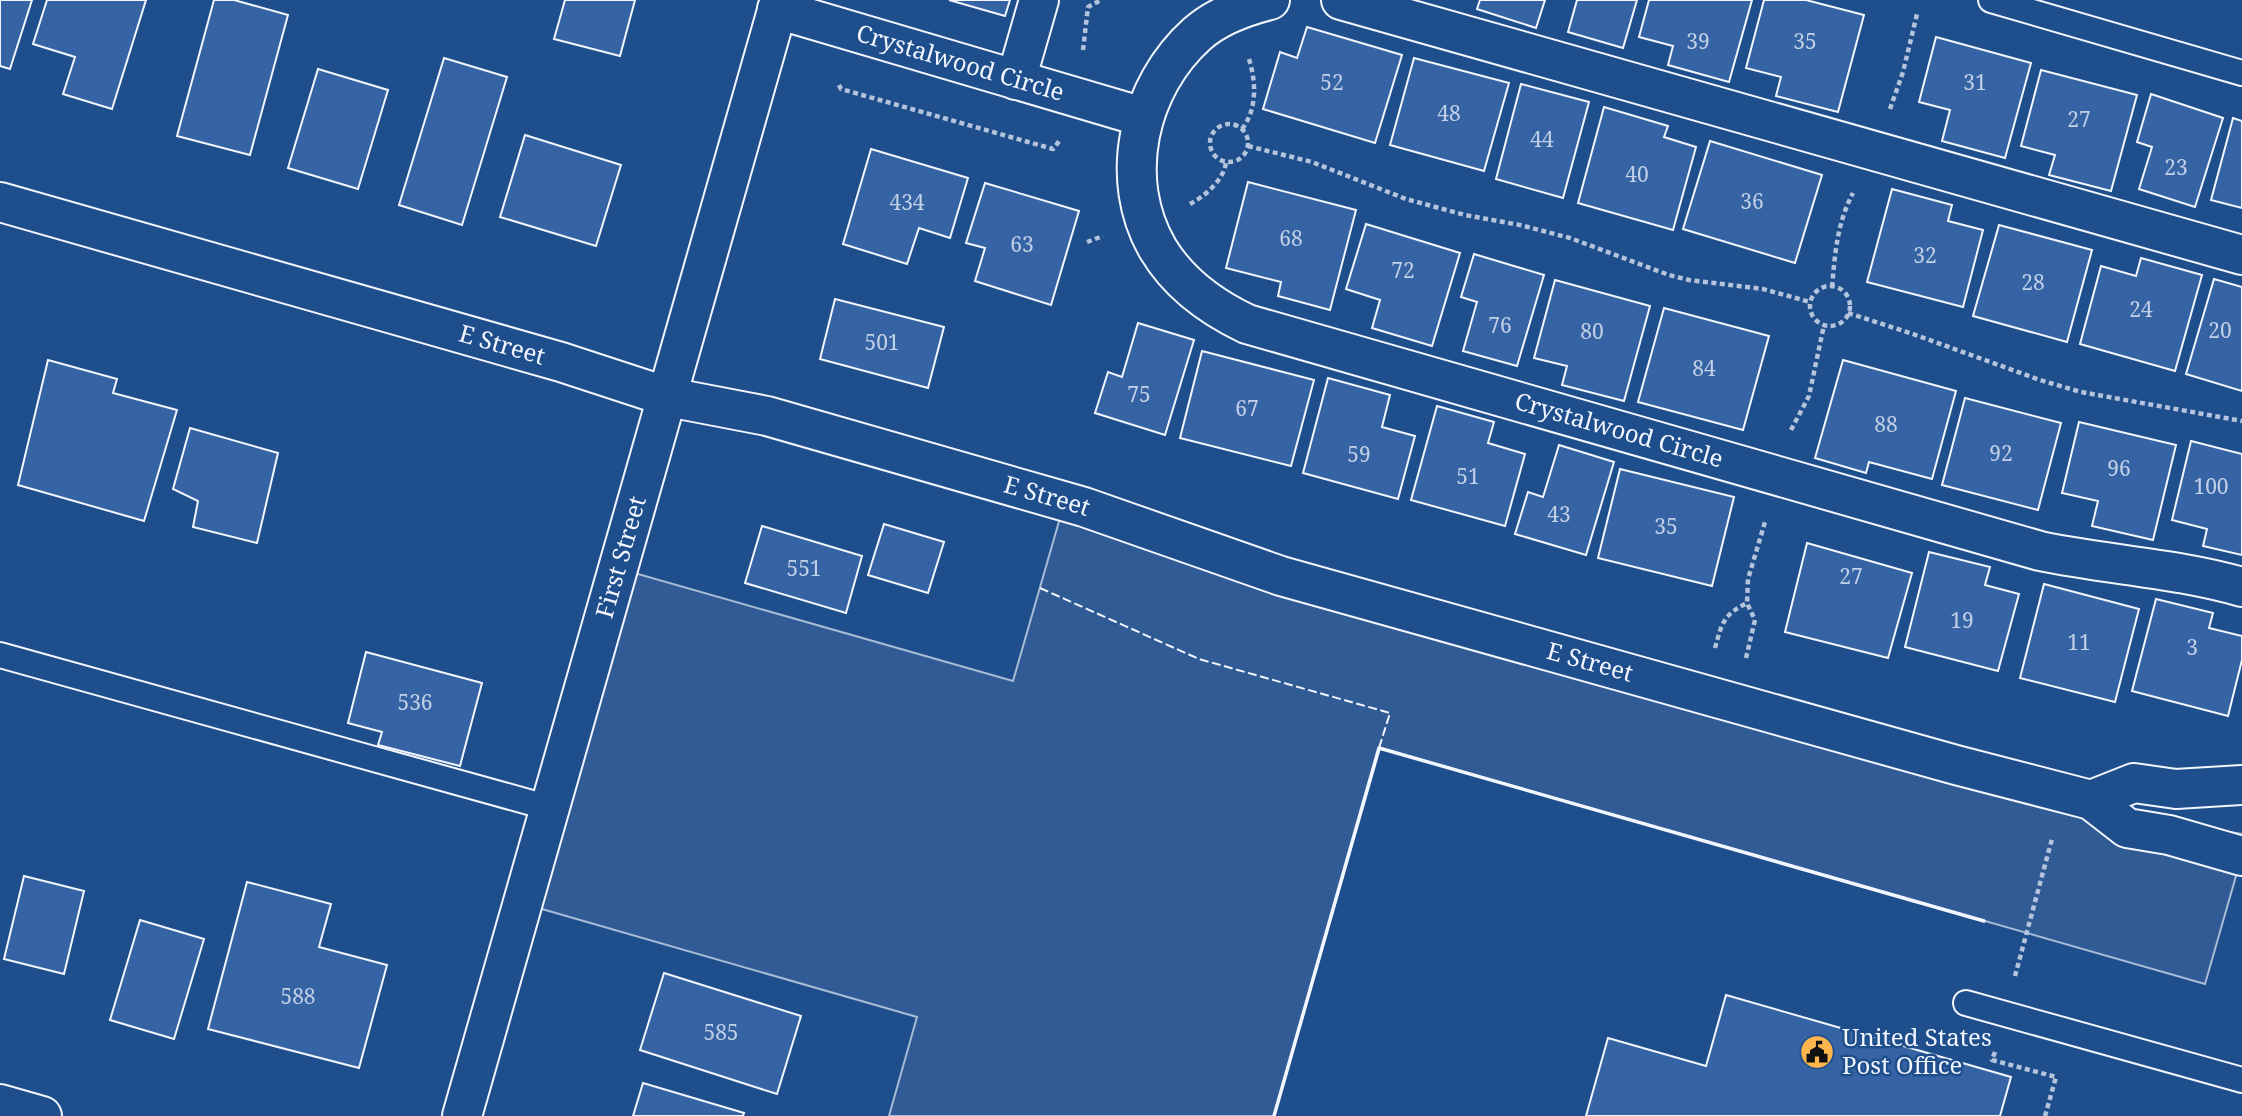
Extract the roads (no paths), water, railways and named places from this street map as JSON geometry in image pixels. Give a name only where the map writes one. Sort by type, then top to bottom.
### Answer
[{"type":"street","points":[[1016,80],[1039,0]]},
{"type":"street","name":"Crystalwood Circle","points":[[1270,0],[1241,10],[1199,33],[1167,69],[1154,89],[1143,117],[1137,152],[1137,184],[1146,220],[1158,248],[1176,274],[1220,312],[1247,324],[2040,551],[2086,561],[2162,570],[2242,587]]},
{"type":"street","points":[[1341,0],[2242,256]]},
{"type":"street","name":"Crystalwood Circle","points":[[779,4],[1016,80],[1143,117]]},
{"type":"street","name":"First Street","points":[[462,1116],[779,4]]},
{"type":"street","name":"E Street","points":[[0,202],[561,362],[668,397],[767,416],[1084,507],[1281,576],[2078,797],[2127,828],[2169,835],[2242,856]]},
{"type":"street","points":[[2078,797],[2134,783],[2176,789],[2242,785]]},
{"type":"street","points":[[0,1104],[42,1116]]},
{"type":"lane","points":[[1991,0],[2242,73]]},
{"type":"lane","points":[[0,655],[550,808]]},
{"type":"lane","points":[[1966,1003],[2242,1080]]},
{"type":"place","name":"United States Post Office","points":[[1817,1052]]}]
